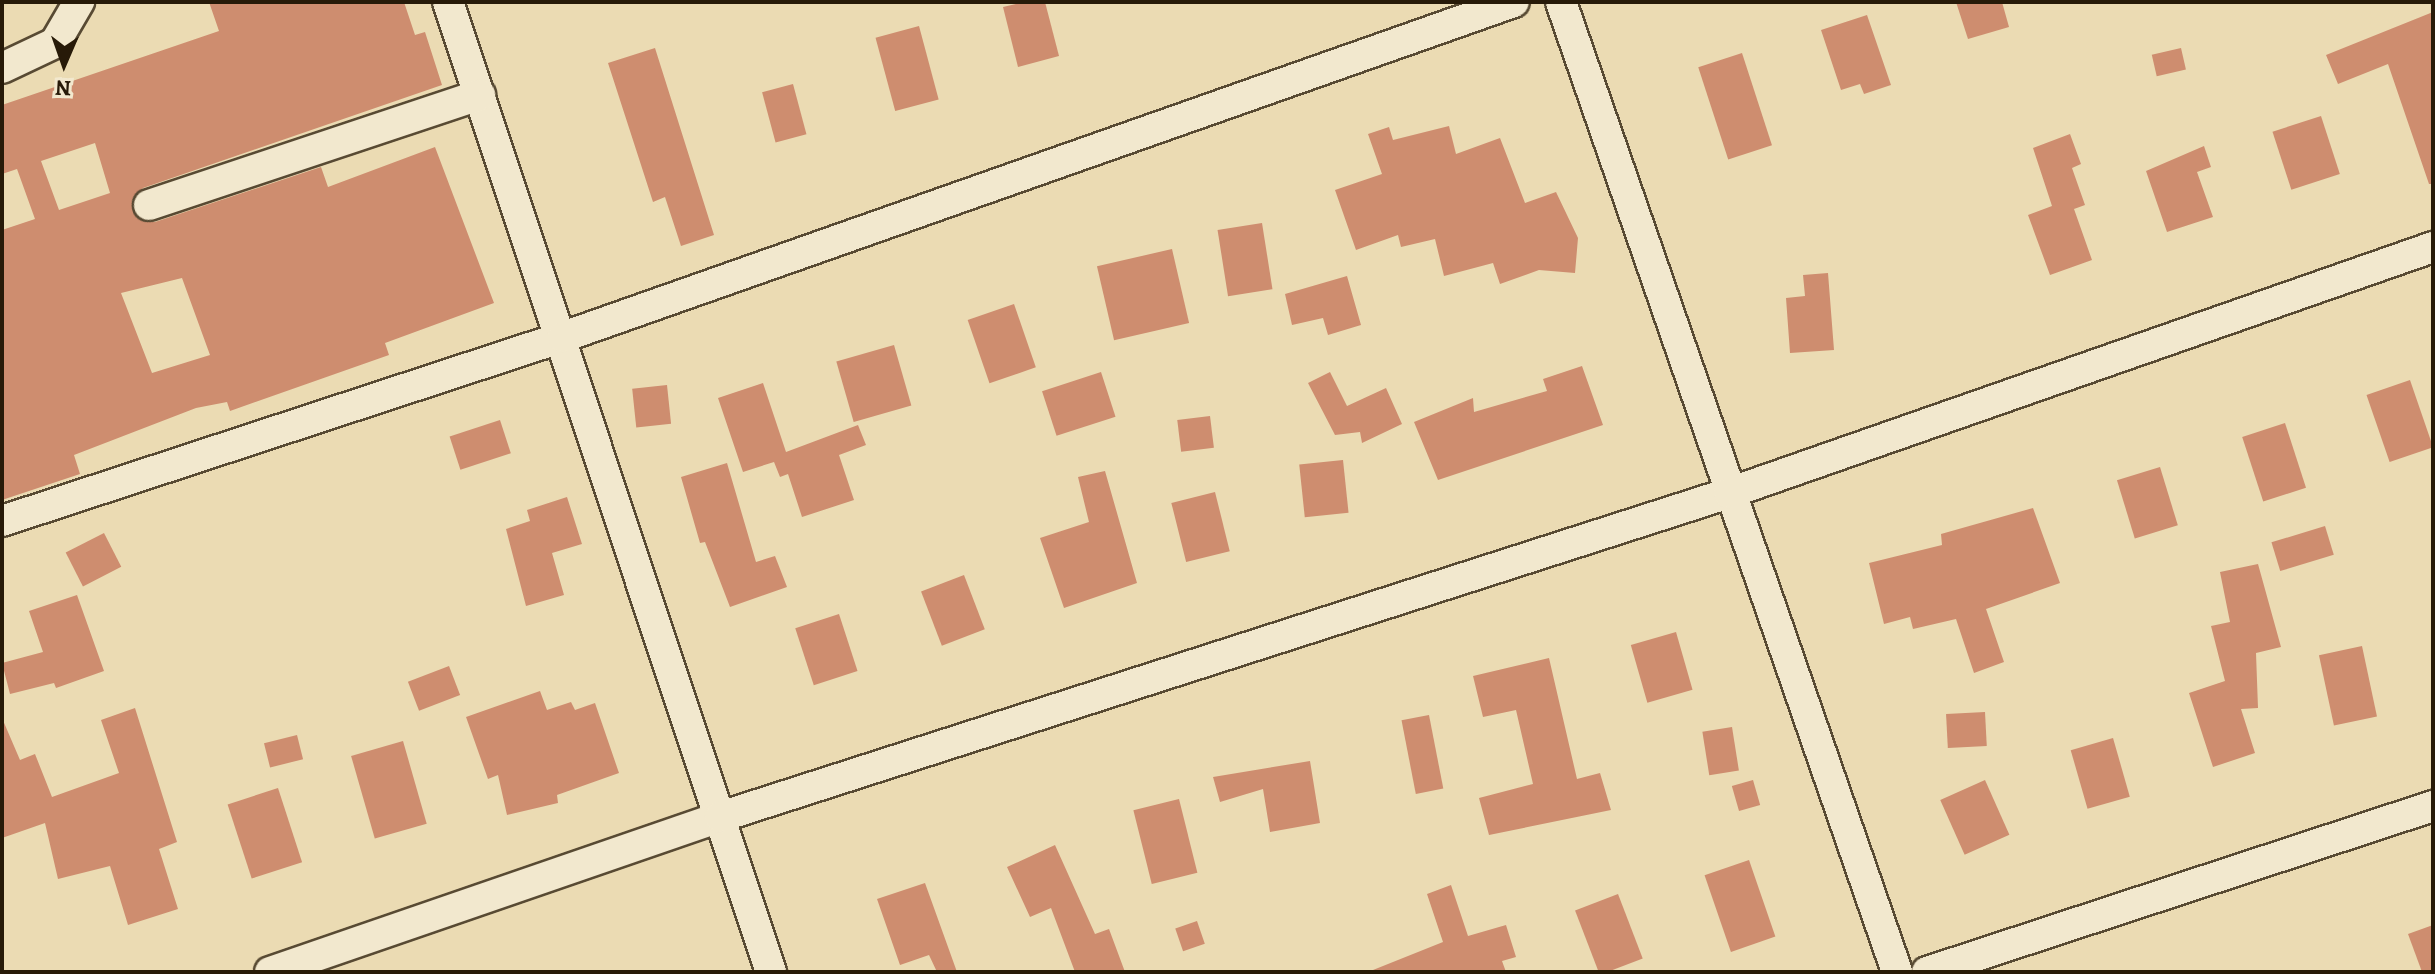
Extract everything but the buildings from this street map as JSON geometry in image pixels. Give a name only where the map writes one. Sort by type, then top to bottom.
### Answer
[{"type":"street","points":[[2,68],[55,43],[79,2]]},
{"type":"street","points":[[448,2],[563,337],[771,972]]},
{"type":"street","points":[[2,521],[563,337],[1514,2]]},
{"type":"street","points":[[1561,2],[1897,972]]},
{"type":"street","points":[[149,205],[480,95]]},
{"type":"street","points":[[270,972],[720,817],[1729,493],[2433,247]]},
{"type":"street","points":[[1927,972],[2433,806]]}]
